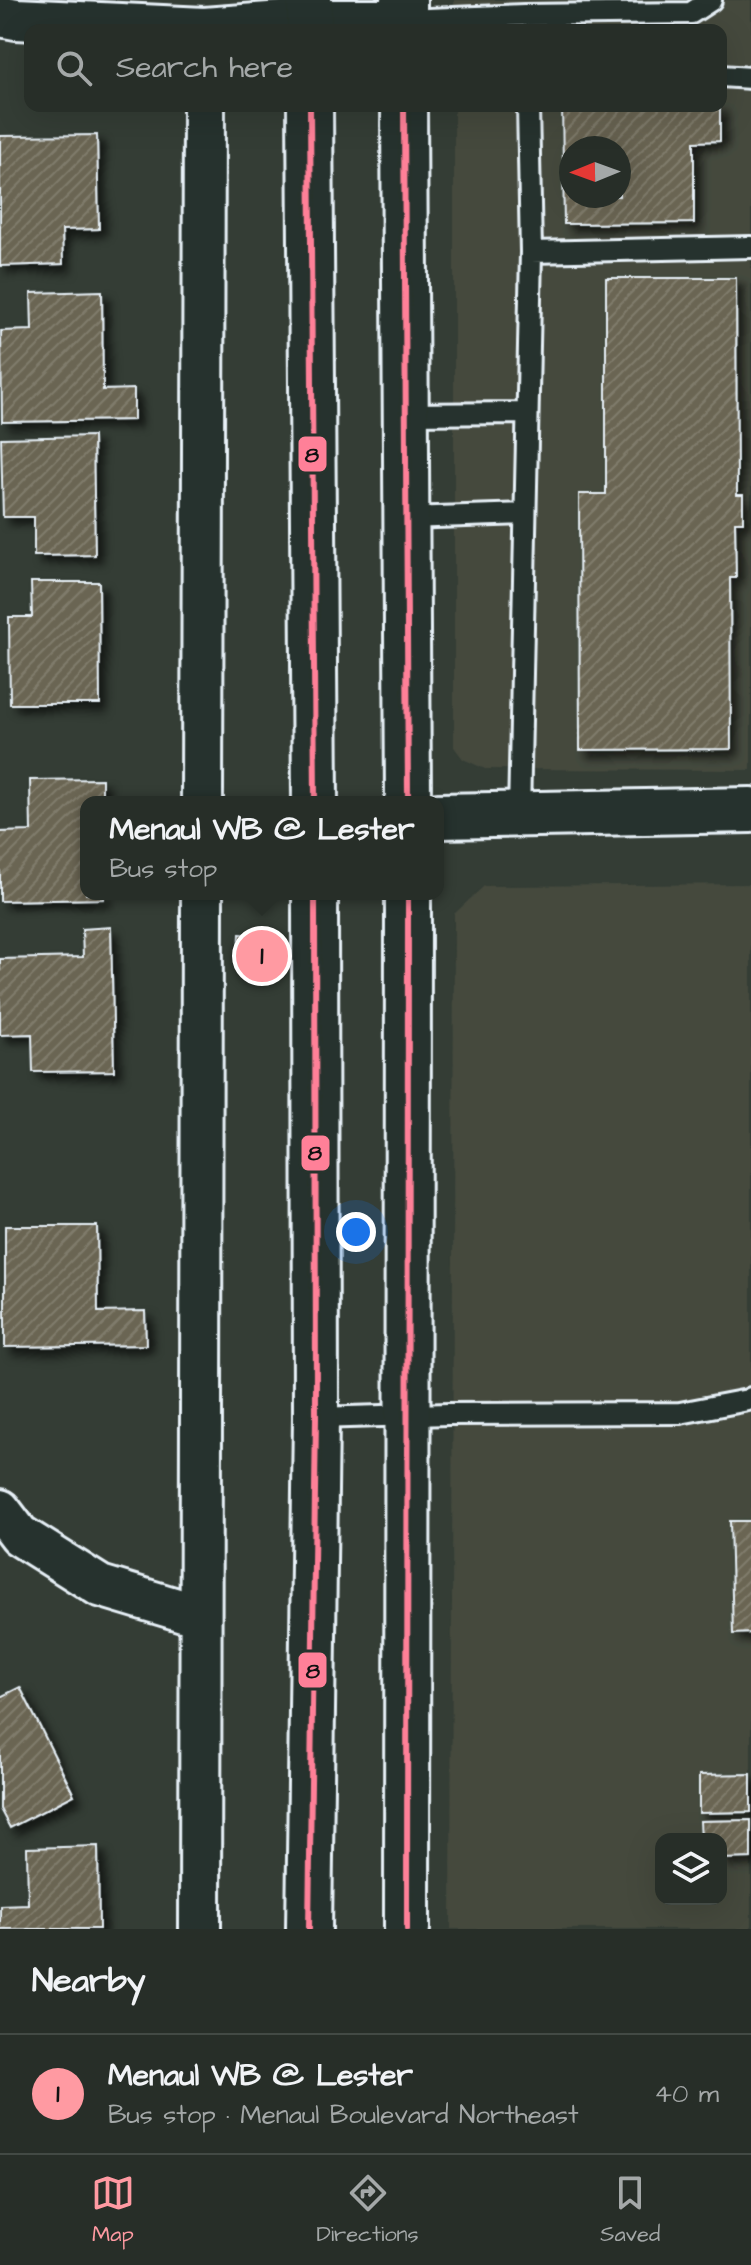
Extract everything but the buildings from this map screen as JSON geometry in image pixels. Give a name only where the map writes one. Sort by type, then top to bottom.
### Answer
[{"type":"main road","points":[[310,112],[315,796]]},
{"type":"main road","points":[[404,112],[408,796]]},
{"type":"main road","points":[[444,816],[751,810]]},
{"type":"main road","points":[[309,1929],[316,1418],[315,900]]},
{"type":"main road","points":[[407,1929],[408,900]]},
{"type":"street","points":[[0,16],[16,19],[404,17]]},
{"type":"street","points":[[202,796],[204,112]]},
{"type":"street","points":[[200,1929],[202,900]]},
{"type":"street","points":[[0,1510],[19,1535],[100,1586],[200,1616]]},
{"type":"lane","points":[[404,17],[524,8],[691,13],[711,0]]},
{"type":"lane","points":[[727,76],[751,78]]},
{"type":"lane","points":[[519,814],[531,252],[528,112]]},
{"type":"lane","points":[[531,252],[751,247]]},
{"type":"lane","points":[[407,414],[527,413]]},
{"type":"lane","points":[[406,518],[525,514]]},
{"type":"lane","points":[[316,1418],[680,1413],[751,1398]]},
{"type":"shaded area","points":[[454,0],[751,0],[751,770],[485,769],[463,759],[454,747],[454,112],[727,112],[727,24],[454,24]]},
{"type":"shaded area","points":[[751,884],[751,1929],[451,1929],[454,914],[484,886]]},
{"type":"transit line","name":"8","points":[[310,112],[315,796]]},
{"type":"transit line","name":"8","points":[[404,112],[408,796]]},
{"type":"transit line","name":"8","points":[[309,1929],[316,1418],[315,900]]},
{"type":"transit line","name":"8","points":[[407,1929],[408,900]]},
{"type":"place","name":"Menaul WB @ Lester","points":[[262,956]]}]
